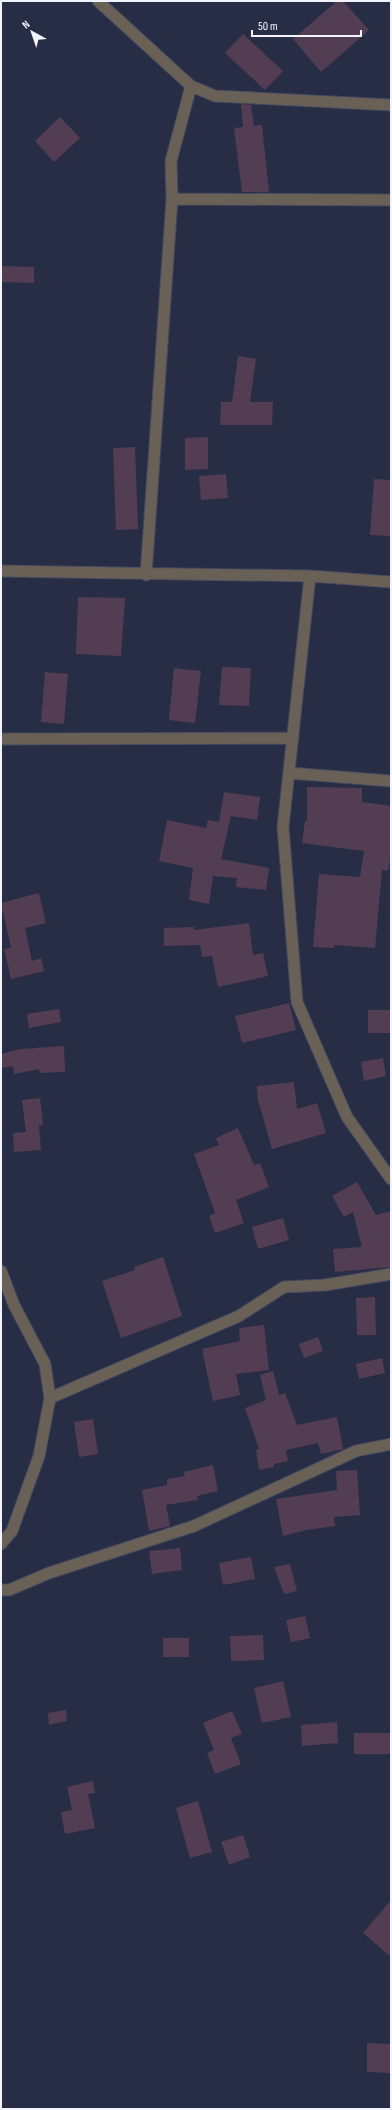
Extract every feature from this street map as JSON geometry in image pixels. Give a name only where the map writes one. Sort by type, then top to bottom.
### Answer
[{"type":"street","points":[[98,1],[191,86],[215,96],[391,105]]},
{"type":"street","points":[[146,575],[172,199],[171,161],[191,86]]},
{"type":"street","points":[[172,199],[391,200]]},
{"type":"street","points":[[1,571],[146,575],[310,576],[391,582]]},
{"type":"street","points":[[310,576],[283,827],[296,1002],[347,1117],[391,1178]]},
{"type":"street","points":[[1,739],[292,738]]},
{"type":"street","points":[[289,773],[391,781]]},
{"type":"street","points":[[1,1271],[14,1305],[45,1364],[50,1398],[39,1456],[12,1531],[1,1544]]},
{"type":"street","points":[[50,1398],[239,1316],[284,1287],[325,1285],[391,1274]]},
{"type":"street","points":[[1,1590],[9,1590],[49,1574],[194,1526],[356,1451],[391,1444]]},
{"type":"building","points":[[337,1],[343,1],[369,30],[321,72],[293,39]]},
{"type":"building","points":[[243,34],[283,71],[265,90],[225,53]]},
{"type":"building","points":[[241,104],[251,105],[254,126],[262,125],[269,192],[242,192],[234,128],[243,127]]},
{"type":"building","points":[[60,117],[80,138],[54,162],[35,141]]},
{"type":"building","points":[[1,266],[34,267],[34,283],[1,282]]},
{"type":"building","points":[[238,356],[256,359],[250,402],[273,402],[272,425],[220,425],[221,402],[232,402]]},
{"type":"building","points":[[208,437],[208,469],[185,470],[185,438]]},
{"type":"building","points":[[135,447],[138,529],[116,530],[113,448]]},
{"type":"building","points":[[226,474],[228,498],[201,500],[199,476]]},
{"type":"building","points":[[374,479],[391,480],[391,536],[370,535]]},
{"type":"building","points":[[78,597],[125,598],[121,656],[76,654]]},
{"type":"building","points":[[222,667],[251,668],[249,706],[219,705]]},
{"type":"building","points":[[174,668],[201,671],[195,723],[169,720]]},
{"type":"building","points":[[45,672],[68,674],[64,724],[41,722]]},
{"type":"building","points":[[307,787],[362,788],[362,802],[391,806],[391,852],[388,871],[382,870],[375,948],[334,945],[334,948],[313,947],[319,874],[360,877],[364,851],[302,843],[305,821],[307,821]]},
{"type":"building","points":[[224,792],[260,797],[257,820],[231,816],[221,859],[269,868],[266,890],[236,887],[237,878],[213,876],[209,904],[189,900],[193,868],[159,861],[167,820],[206,828],[208,820],[219,822]]},
{"type":"building","points":[[39,893],[46,923],[25,928],[32,961],[41,958],[44,971],[11,979],[4,949],[11,948],[1,903]]},
{"type":"building","points":[[249,923],[253,955],[263,953],[268,976],[218,987],[212,956],[202,957],[200,945],[164,946],[164,928],[194,927],[194,930]]},
{"type":"building","points":[[289,1003],[296,1030],[242,1043],[235,1016]]},
{"type":"building","points":[[59,1009],[61,1022],[29,1028],[27,1014]]},
{"type":"building","points":[[368,1010],[391,1010],[391,1033],[368,1033]]},
{"type":"building","points":[[64,1046],[65,1072],[40,1073],[39,1069],[14,1074],[13,1066],[1,1068],[1,1054],[21,1049]]},
{"type":"building","points":[[383,1058],[386,1076],[364,1081],[361,1062]]},
{"type":"building","points":[[294,1082],[297,1109],[317,1103],[326,1133],[272,1149],[258,1100],[257,1086]]},
{"type":"building","points":[[40,1098],[43,1125],[39,1125],[41,1150],[14,1152],[13,1133],[26,1132],[22,1100]]},
{"type":"building","points":[[238,1128],[254,1165],[260,1163],[269,1187],[236,1200],[244,1223],[215,1233],[209,1216],[215,1213],[194,1154],[219,1145],[216,1138]]},
{"type":"building","points":[[357,1182],[376,1215],[391,1211],[391,1267],[335,1272],[333,1249],[362,1247],[353,1212],[344,1217],[332,1196]]},
{"type":"building","points":[[283,1218],[289,1240],[258,1249],[252,1227]]},
{"type":"building","points":[[163,1257],[182,1316],[121,1338],[102,1281],[135,1270],[134,1267]]},
{"type":"building","points":[[375,1297],[376,1335],[357,1335],[356,1298]]},
{"type":"building","points":[[264,1325],[269,1370],[236,1374],[240,1395],[213,1401],[202,1349],[240,1341],[239,1328]]},
{"type":"building","points":[[318,1337],[323,1351],[304,1358],[299,1344]]},
{"type":"building","points":[[382,1358],[385,1373],[359,1379],[356,1364]]},
{"type":"building","points":[[273,1371],[279,1395],[285,1393],[297,1425],[337,1417],[343,1449],[321,1454],[318,1443],[286,1450],[288,1461],[274,1464],[274,1467],[259,1470],[256,1450],[259,1449],[245,1408],[266,1400],[260,1375]]},
{"type":"building","points":[[93,1419],[98,1454],[79,1457],[74,1422]]},
{"type":"building","points":[[213,1465],[218,1491],[197,1496],[198,1500],[166,1505],[170,1526],[149,1531],[142,1490],[167,1485],[167,1479],[185,1476],[184,1472]]},
{"type":"building","points":[[357,1470],[360,1515],[334,1517],[335,1526],[306,1530],[283,1536],[276,1499],[337,1490],[336,1471]]},
{"type":"building","points":[[180,1548],[182,1570],[152,1574],[149,1551]]},
{"type":"building","points":[[251,1557],[255,1579],[223,1585],[219,1563]]},
{"type":"building","points":[[290,1564],[297,1591],[284,1594],[274,1567]]},
{"type":"building","points":[[305,1616],[310,1638],[291,1642],[286,1620]]},
{"type":"building","points":[[263,1635],[264,1660],[231,1661],[230,1636]]},
{"type":"building","points":[[163,1638],[189,1638],[189,1657],[163,1657]]},
{"type":"building","points":[[283,1681],[291,1717],[262,1723],[254,1688]]},
{"type":"building","points":[[66,1710],[67,1721],[49,1725],[48,1713]]},
{"type":"building","points":[[232,1711],[242,1734],[231,1738],[241,1764],[215,1774],[207,1753],[214,1750],[203,1723]]},
{"type":"building","points":[[337,1722],[338,1743],[302,1746],[301,1725]]},
{"type":"building","points":[[354,1733],[391,1733],[391,1754],[354,1754]]},
{"type":"building","points":[[93,1781],[95,1793],[88,1794],[95,1828],[65,1834],[61,1812],[72,1810],[67,1787]]},
{"type":"building","points":[[198,1801],[212,1852],[190,1858],[176,1808]]},
{"type":"building","points":[[243,1835],[250,1857],[229,1865],[221,1842]]},
{"type":"building","points":[[391,1900],[391,1957],[363,1933]]},
{"type":"building","points":[[367,2043],[391,2044],[390,2073],[367,2072]]}]
